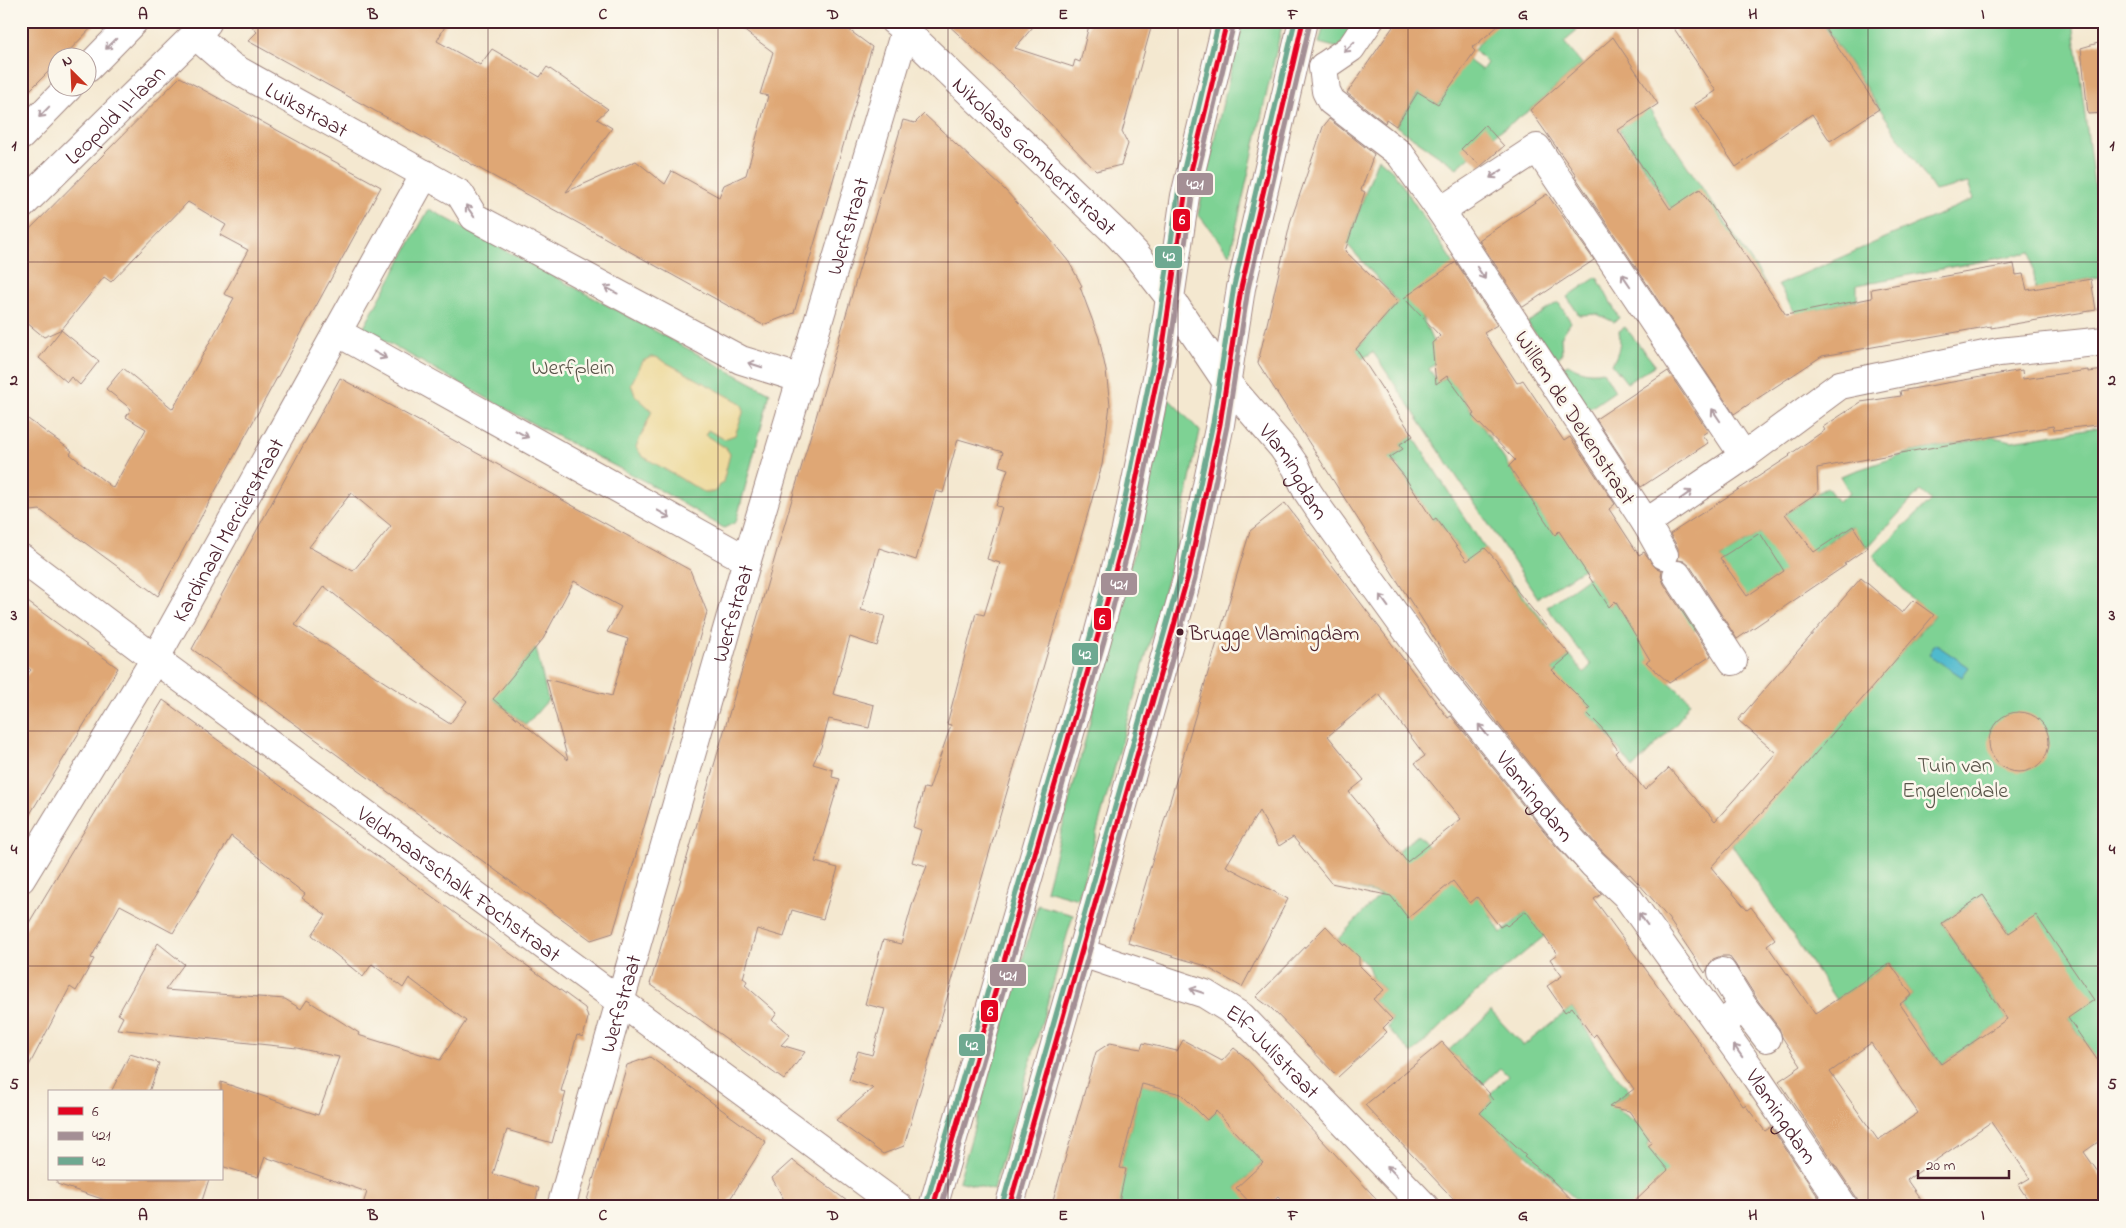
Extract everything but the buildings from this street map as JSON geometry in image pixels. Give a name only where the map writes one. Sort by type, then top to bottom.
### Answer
[{"type":"street","points":[[98,58],[134,21]]},
{"type":"street","points":[[933,1207],[1097,639],[1121,548],[1161,359],[1185,196],[1226,21]]},
{"type":"street","points":[[1300,33],[1312,62],[1323,67],[1352,48],[1369,21]]},
{"type":"street","name":"Nikolaas Gombertstraat","points":[[902,24],[1124,241],[1170,298],[1228,384]]},
{"type":"street","name":"Werfstraat","points":[[561,1207],[747,560],[802,380],[902,24]]},
{"type":"street","name":"Luikstraat","points":[[202,28],[232,66],[425,174]]},
{"type":"street","name":"Leopold II-laan","points":[[21,206],[202,28]]},
{"type":"street","points":[[1010,1207],[1188,576],[1228,384],[1241,288],[1300,33]]},
{"type":"street","name":"Willem de Dekenstraat","points":[[1323,67],[1326,91],[1331,101],[1400,154],[1441,211],[1646,523],[1744,456],[1840,385],[1999,352],[2105,341]]},
{"type":"street","points":[[21,136],[58,98]]},
{"type":"street","points":[[1441,211],[1537,148],[1744,456]]},
{"type":"street","points":[[425,174],[460,194],[474,217],[741,360],[802,380]]},
{"type":"street","name":"Kardinaal Mercierstraat","points":[[21,879],[155,659],[425,174]]},
{"type":"street","points":[[337,332],[747,560]]},
{"type":"street","name":"Vlamingdam","points":[[1228,384],[1292,460],[1311,497],[1384,602],[1444,682],[1568,836],[1593,864],[1626,895],[1719,1024],[1844,1207]]},
{"type":"street","points":[[1646,523],[1734,662]]},
{"type":"street","name":"Veldmaarschalk Fochstraat","points":[[21,558],[155,659],[899,1207]]},
{"type":"street","name":"Elf-Julistraat","points":[[1082,953],[1206,994],[1242,1017],[1425,1207]]},
{"type":"street","points":[[1722,972],[1744,1008],[1767,1038]]},
{"type":"street","points":[[1719,1024],[1744,1008]]},
{"type":"green space","points":[[1243,21],[1283,21],[1230,255],[1198,214]]},
{"type":"green space","points":[[1325,21],[1358,21],[1338,48],[1319,43]]},
{"type":"green space","points":[[1502,21],[1571,21],[1577,31],[1564,42],[1582,64],[1530,110],[1494,135],[1457,168],[1396,126],[1419,92],[1438,104],[1446,93],[1454,50],[1482,70],[1487,63],[1474,50],[1491,28]]},
{"type":"green space","points":[[1821,21],[2073,21],[2101,239],[2103,276],[2036,290],[2031,252],[1857,285],[1857,300],[1796,314],[1778,285],[1974,199],[1968,183],[1935,191]]},
{"type":"green space","points":[[1649,109],[1760,274],[1769,291],[1759,343],[1619,129]]},
{"type":"green space","points":[[1378,158],[1393,171],[1454,264],[1417,305],[1433,342],[1443,354],[1429,369],[1438,382],[1448,376],[1555,534],[1559,531],[1591,564],[1538,598],[1373,352],[1362,359],[1356,350],[1398,302],[1347,244]]},
{"type":"green space","name":"Werfplein","points":[[429,209],[770,393],[736,522],[724,528],[648,483],[537,426],[363,329]]},
{"type":"green space","points":[[1597,277],[1619,318],[1614,322],[1597,314],[1579,315],[1567,297]]},
{"type":"green space","points":[[1558,302],[1571,322],[1561,337],[1562,355],[1556,359],[1527,323]]},
{"type":"green space","points":[[1625,327],[1655,365],[1627,383],[1612,364],[1619,348],[1619,331]]},
{"type":"green space","points":[[1568,364],[1584,371],[1603,371],[1615,391],[1586,411],[1562,367]]},
{"type":"green space","points":[[1169,399],[1200,431],[1176,548],[1078,899],[1046,890],[1139,534]]},
{"type":"green space","name":"Tuin van Engelendale","points":[[2105,426],[2105,1071],[1983,895],[1942,923],[2007,1019],[1941,1064],[1901,1004],[1912,995],[1890,963],[1836,1000],[1732,845],[1934,616],[1913,600],[1873,556],[1931,500],[1920,491],[1867,548],[1852,526],[1746,597],[1720,558],[1760,533],[1768,544],[1794,526],[1785,514],[1827,487],[1838,502],[1850,493],[1840,476],[1911,452],[1993,437],[2012,441]]},
{"type":"green space","points":[[1413,436],[1481,543],[1549,628],[1519,653],[1445,555],[1457,546],[1436,518],[1426,525],[1424,506],[1395,462],[1391,464],[1388,459],[1403,449],[1400,444]]},
{"type":"green space","points":[[1590,576],[1609,607],[1615,601],[1633,630],[1678,600],[1701,626],[1647,662],[1690,701],[1678,722],[1633,768],[1601,726],[1586,712],[1590,708],[1570,688],[1568,689],[1552,670],[1570,655],[1584,673],[1591,665],[1547,607]]},
{"type":"green space","points":[[536,648],[548,700],[526,725],[492,698]]},
{"type":"green space","points":[[1418,835],[1440,863],[1490,868],[1461,891],[1470,902],[1493,885],[1505,901],[1489,913],[1501,933],[1534,905],[1553,929],[1475,993],[1412,1054],[1388,1028],[1392,1019],[1373,999],[1384,989],[1372,978],[1368,966],[1338,939],[1380,895],[1351,887]]},
{"type":"green space","points":[[1038,905],[1073,915],[993,1190],[959,1181]]},
{"type":"green space","points":[[1572,1007],[1608,1065],[1630,1092],[1614,1103],[1617,1109],[1639,1124],[1650,1139],[1648,1146],[1676,1135],[1671,1207],[1584,1207],[1507,1137],[1468,1125],[1493,1100],[1489,1095],[1508,1076],[1500,1068],[1483,1084],[1449,1050],[1491,1011],[1523,1046]]},
{"type":"green space","points":[[1128,1080],[1185,1095],[1207,1120],[1220,1108],[1245,1144],[1267,1158],[1236,1188],[1257,1207],[1133,1207],[1099,1199],[1124,1178],[1126,1170],[1120,1168],[1137,1103]]},
{"type":"sand","name":"Werfplein","points":[[656,357],[739,402],[743,407],[743,413],[735,435],[724,439],[708,430],[705,435],[726,448],[730,454],[723,482],[714,492],[704,492],[642,456],[636,447],[652,411],[635,395],[631,384],[643,361]]},
{"type":"water","points":[[1935,644],[1969,667],[1962,677],[1929,655]]},
{"type":"transit line","name":"42","points":[[926,1205],[1090,637],[1119,528],[1154,358],[1178,194],[1219,21]]},
{"type":"transit line","name":"6","points":[[933,1207],[1097,639],[1126,530],[1161,359],[1185,196],[1227,21]]},
{"type":"transit line","name":"42","points":[[1002,1205],[1181,574],[1213,423],[1234,286],[1295,21]]},
{"type":"transit line","name":"6","points":[[1009,1207],[1188,576],[1220,424],[1241,288],[1303,21]]},
{"type":"transit line","name":"421","points":[[941,1207],[1104,641],[1133,532],[1168,361],[1192,197],[1234,23]]},
{"type":"transit line","name":"421","points":[[1017,1207],[1195,578],[1227,426],[1248,289],[1310,23]]},
{"type":"place","name":"Brugge Vlamingdam","points":[[1180,632]]}]
